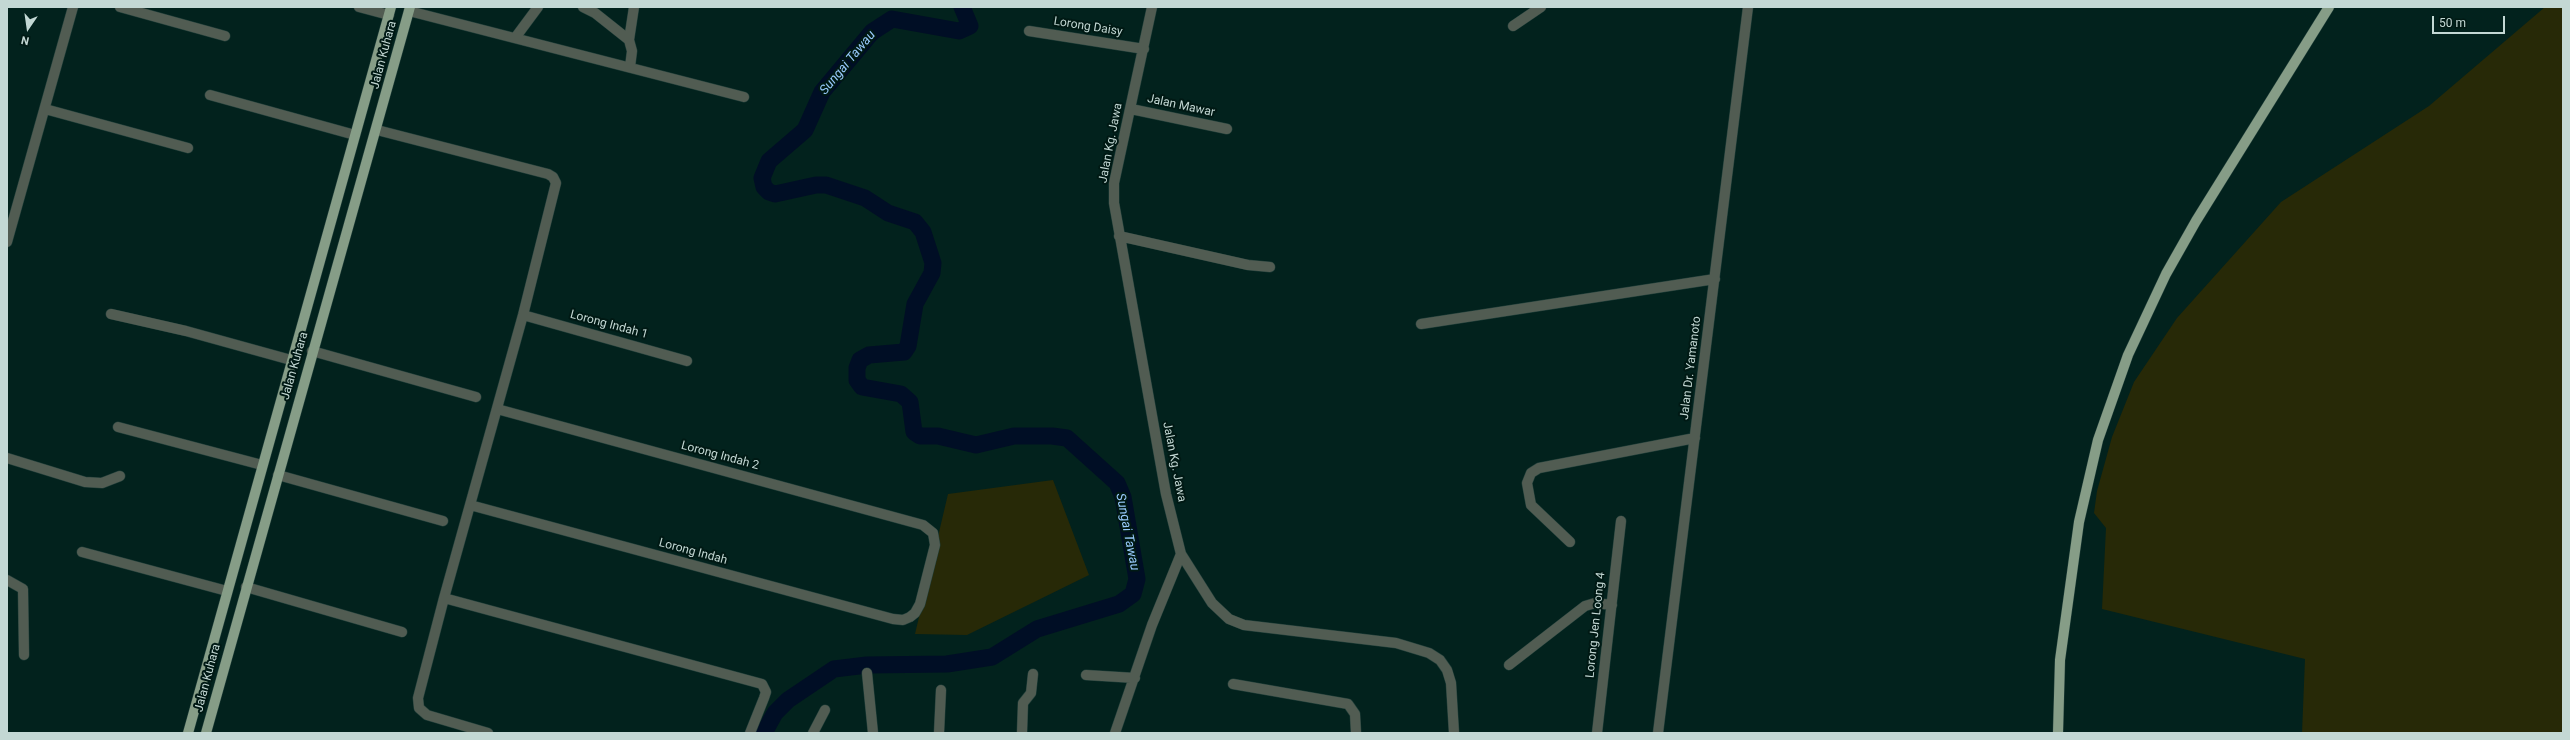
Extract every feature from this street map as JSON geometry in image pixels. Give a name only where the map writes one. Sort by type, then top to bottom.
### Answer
[{"type":"main road","points":[[2058,733],[2060,660],[2079,522],[2096,447],[2128,355],[2166,274],[2196,221],[2329,7]]},
{"type":"main road","name":"Jalan Kuhara","points":[[206,733],[312,351],[377,130],[410,9]]},
{"type":"main road","name":"Jalan Kuhara","points":[[188,733],[291,360],[390,11]]},
{"type":"street","points":[[7,242],[74,7]]},
{"type":"street","points":[[120,7],[224,36]]},
{"type":"street","points":[[359,7],[390,11]]},
{"type":"street","points":[[515,38],[538,7]]},
{"type":"street","points":[[583,7],[595,13],[629,40]]},
{"type":"street","points":[[630,67],[632,51],[629,40],[634,7]]},
{"type":"street","name":"Jalan Kg. Jawa","points":[[1152,7],[1114,183],[1119,236],[1173,530],[1181,554],[1212,603],[1229,619],[1244,624],[1396,643],[1429,653],[1440,660],[1451,684],[1454,733]]},
{"type":"street","points":[[1513,26],[1541,7]]},
{"type":"street","name":"Jalan Dr. Yamanoto","points":[[1658,733],[1748,7]]},
{"type":"street","points":[[410,9],[515,38],[744,97]]},
{"type":"street","name":"Lorong Daisy","points":[[1029,32],[1144,49]]},
{"type":"street","points":[[210,95],[355,135]]},
{"type":"street","points":[[44,109],[188,148]]},
{"type":"street","name":"Jalan Mawar","points":[[1131,109],[1227,129]]},
{"type":"street","points":[[377,130],[553,177],[556,190],[418,698],[419,708],[432,717],[488,733]]},
{"type":"street","points":[[1119,236],[1248,265],[1270,267]]},
{"type":"street","points":[[1421,324],[1715,279]]},
{"type":"street","points":[[110,314],[186,331],[291,360]]},
{"type":"street","name":"Lorong Indah 1","points":[[523,315],[687,360]]},
{"type":"street","points":[[312,351],[476,397]]},
{"type":"street","name":"Lorong Indah 2","points":[[497,409],[923,525],[933,534],[935,545],[920,604],[915,613],[910,617]]},
{"type":"street","points":[[118,427],[262,465]]},
{"type":"street","points":[[1570,542],[1531,505],[1527,483],[1531,473],[1539,468],[1695,438]]},
{"type":"street","points":[[7,458],[85,482],[102,482],[120,476]]},
{"type":"street","points":[[278,475],[443,521]]},
{"type":"street","name":"Lorong Indah","points":[[470,506],[893,619],[903,620],[910,617]]},
{"type":"street","name":"Lorong Jen Loong 4","points":[[1597,733],[1621,521]]},
{"type":"street","points":[[82,552],[227,590]]},
{"type":"street","points":[[1115,733],[1136,678],[1152,625],[1181,554]]},
{"type":"street","points":[[7,580],[15,582],[23,589],[24,655]]},
{"type":"street","points":[[246,587],[402,632]]},
{"type":"street","points":[[444,598],[762,684],[766,692],[750,733]]},
{"type":"street","points":[[1509,665],[1585,606],[1595,603],[1612,605]]},
{"type":"street","points":[[867,673],[873,733]]},
{"type":"street","points":[[1022,733],[1024,703],[1031,692],[1033,674]]},
{"type":"street","points":[[1086,675],[1136,678]]},
{"type":"street","points":[[1233,684],[1348,704],[1355,714],[1356,733]]},
{"type":"street","points":[[940,733],[941,690]]},
{"type":"street","points":[[813,733],[825,710]]},
{"type":"green space","points":[[2545,7],[2563,7],[2563,733],[2302,733],[2305,659],[2102,609],[2106,528],[2094,513],[2097,491],[2112,437],[2134,382],[2177,318],[2281,202],[2429,106]]},
{"type":"green space","points":[[1053,480],[1089,575],[967,635],[915,634],[948,494]]},
{"type":"waterway","name":"Sungai Tawau","points":[[764,733],[775,713],[788,700],[834,669],[867,665],[947,664],[992,657],[1037,629],[1119,604],[1133,594],[1137,579],[1123,497],[1117,483],[1067,438],[1052,436],[1014,436],[976,445],[938,436],[920,436],[914,432],[910,402],[901,394],[862,387],[857,380],[857,368],[860,360],[869,355],[904,352],[908,346],[915,304],[932,273],[933,263],[923,232],[915,222],[888,213],[865,198],[826,185],[816,185],[775,194],[769,192],[764,187],[762,178],[769,161],[805,130],[822,92],[872,32],[892,19],[959,31],[970,26],[962,7]]}]
